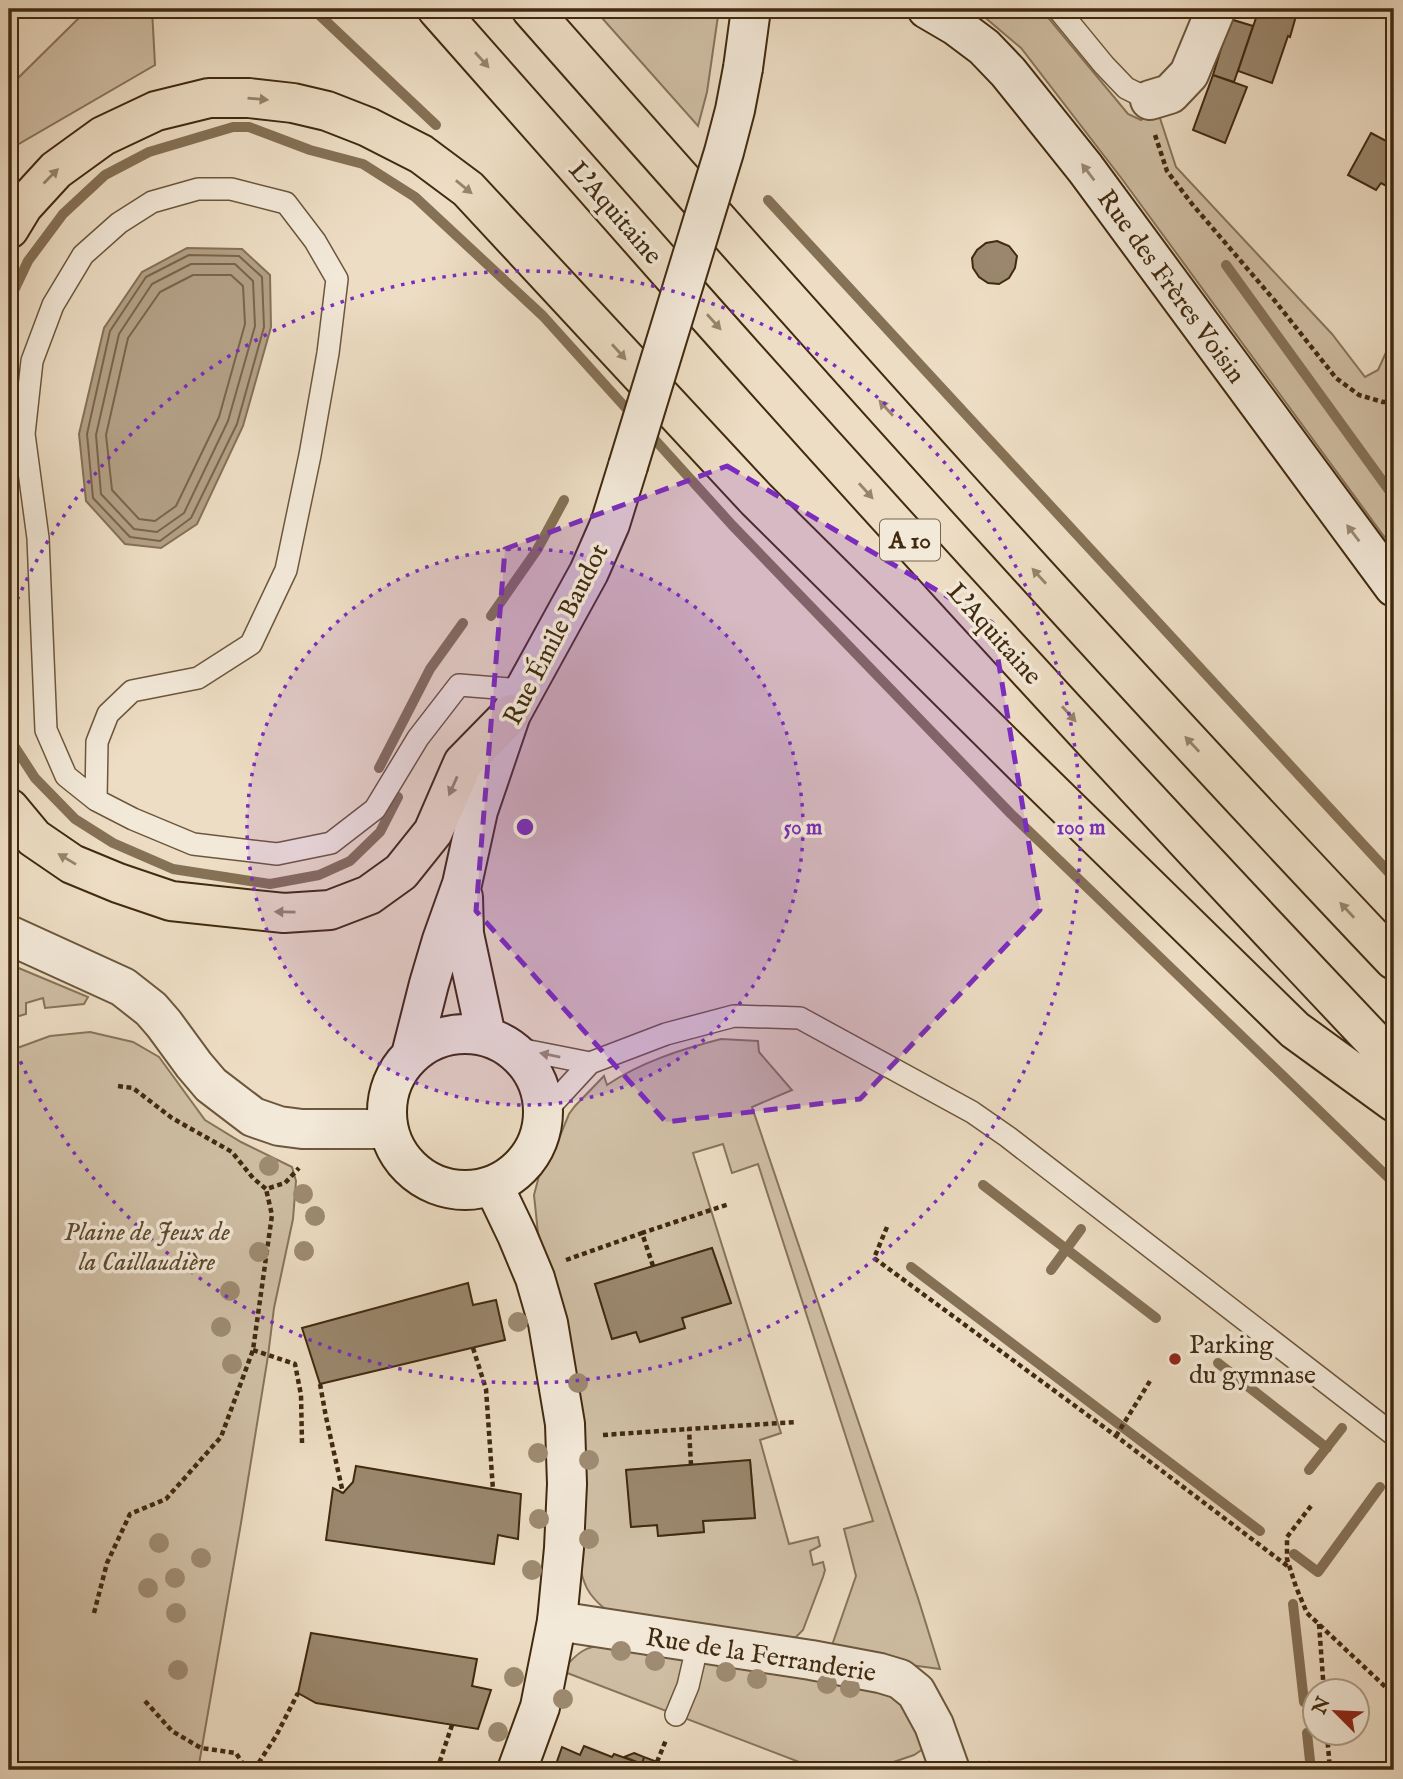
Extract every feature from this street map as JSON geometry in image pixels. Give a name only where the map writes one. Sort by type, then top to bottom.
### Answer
[{"type":"highway","name":"L'Aquitaine","points":[[437,9],[702,310],[898,527],[1394,1062]]},
{"type":"highway","name":"A 10","points":[[531,9],[951,480],[1394,960]]},
{"type":"highway","points":[[9,229],[23,206],[56,170],[103,136],[156,111],[209,98],[260,99],[327,111],[421,154],[468,189],[756,499],[1295,1030],[1394,1102]]},
{"type":"highway","points":[[9,808],[34,838],[72,864],[171,901],[284,913],[330,910],[369,895],[401,872],[433,832],[463,763],[517,702]]},
{"type":"street","name":"Rue Émile Baudot","points":[[411,1055],[435,962],[462,884],[478,811],[517,702],[566,617],[610,524],[724,152],[743,68],[751,9]]},
{"type":"street","name":"Rue des Frères Voisin","points":[[927,9],[984,47],[1008,72],[1085,168],[1394,587]]},
{"type":"street","points":[[1150,100],[1170,94],[1189,74],[1216,9]]},
{"type":"street","name":"Rue Émile Baudot","points":[[462,884],[464,934],[498,1042]]},
{"type":"street","points":[[9,935],[123,987],[151,1009],[211,1085],[253,1117],[279,1126],[302,1129],[388,1129]]},
{"type":"street","points":[[459,1033],[498,1042],[529,1067],[540,1091],[543,1114],[539,1136],[528,1157],[513,1174],[493,1185],[466,1190],[440,1186],[416,1174],[398,1154],[388,1129],[387,1102],[394,1076],[411,1055],[433,1039],[459,1033]]},
{"type":"street","points":[[493,1185],[535,1278],[548,1323],[565,1424],[567,1484],[558,1621],[540,1707],[517,1770]]},
{"type":"street","name":"Rue de la Ferranderie","points":[[558,1621],[857,1668],[900,1679],[916,1692],[934,1725],[947,1763]]},
{"type":"lane","points":[[1058,9],[1126,88],[1150,100]]},
{"type":"lane","points":[[96,800],[97,742],[108,714],[132,691],[198,678],[251,644],[286,569],[328,354],[337,279],[286,202],[231,190],[198,189],[152,202],[119,223],[83,255],[53,305],[32,360],[24,433],[38,538],[46,730],[66,776],[96,800],[133,820],[194,844],[277,854],[331,843],[375,809],[418,737],[459,685],[517,702]]},
{"type":"lane","points":[[543,1114],[590,1063],[666,1034],[734,1016],[800,1018],[972,1112],[1008,1137],[1394,1434]]},
{"type":"lane","points":[[498,1042],[590,1063]]},
{"type":"lane","points":[[676,1715],[688,1686],[698,1643]]},
{"type":"path","points":[[1150,100],[1156,141],[1167,171],[1192,204],[1336,378],[1359,395],[1383,402],[1394,402]]},
{"type":"path","points":[[94,1613],[107,1563],[130,1514],[166,1499],[221,1437],[253,1350],[272,1215],[266,1189]]},
{"type":"path","points":[[561,1262],[729,1204]]},
{"type":"path","points":[[887,1227],[874,1258],[1290,1568]]},
{"type":"path","points":[[642,1233],[653,1266]]},
{"type":"path","points":[[473,1348],[486,1389],[493,1490]]},
{"type":"path","points":[[253,1350],[295,1364],[301,1395],[302,1443]]},
{"type":"path","points":[[1116,1436],[1150,1381]]},
{"type":"path","points":[[320,1384],[343,1493]]},
{"type":"path","points":[[594,1437],[796,1422]]},
{"type":"path","points":[[689,1429],[691,1465]]},
{"type":"path","points":[[1311,1506],[1287,1537],[1287,1559],[1307,1613],[1394,1695]]},
{"type":"path","points":[[1319,1624],[1323,1678]]},
{"type":"path","points":[[254,1770],[276,1736],[298,1693]]},
{"type":"path","points":[[145,1701],[172,1731],[201,1748],[236,1753],[247,1770]]},
{"type":"path","points":[[437,1770],[452,1725]]},
{"type":"path","points":[[1328,1748],[1330,1770]]},
{"type":"path","points":[[947,1763],[1038,1770]]},
{"type":"highlighted area","points":[[727,466],[992,623],[1040,910],[860,1099],[666,1122],[476,911],[505,549]]},
{"type":"green space","points":[[88,9],[152,9],[155,65],[12,148],[9,153],[9,87]]},
{"type":"green space","points":[[594,9],[719,9],[707,92],[698,126]]},
{"type":"green space","points":[[975,9],[1041,9],[1128,114],[1141,120],[1157,109],[1176,167],[1332,334],[1365,377],[1378,370],[1394,335],[1394,550],[1122,179],[1021,48]]},
{"type":"green space","points":[[9,964],[88,997],[84,1004],[45,1008],[43,998],[26,1003],[26,1014],[9,1019]]},
{"type":"green space","name":"Plaine de Jeux de la Caillaudière","points":[[90,1032],[133,1042],[159,1057],[205,1120],[241,1142],[292,1167],[296,1181],[293,1219],[274,1308],[241,1523],[198,1770],[9,1770],[9,1051],[50,1036]]},
{"type":"green space","points":[[721,1039],[758,1041],[759,1052],[792,1090],[752,1107],[940,1669],[829,1654],[856,1576],[844,1529],[873,1521],[758,1164],[732,1173],[723,1144],[693,1153],[781,1433],[760,1440],[789,1544],[818,1537],[820,1546],[810,1551],[813,1565],[823,1562],[823,1577],[803,1630],[795,1638],[605,1609],[584,1582],[578,1561],[567,1336],[538,1233],[534,1195],[540,1172],[569,1114],[604,1076],[607,1085],[648,1063]],"holes":[[[712,1248],[731,1303],[682,1318],[685,1328],[640,1342],[636,1332],[612,1339],[595,1284]],[[750,1460],[755,1518],[703,1521],[704,1532],[659,1536],[657,1525],[631,1527],[627,1470]]]},
{"type":"green space","points":[[610,1643],[876,1686],[905,1703],[926,1747],[914,1755],[870,1770],[820,1770],[562,1671],[583,1651]]},
{"type":"water","points":[[187,248],[242,249],[270,275],[271,327],[243,426],[197,524],[161,548],[125,544],[86,501],[79,434],[104,328],[142,272]]},
{"type":"building","points":[[1245,9],[1298,9],[1272,83],[1238,71],[1258,12]]},
{"type":"building","points":[[1230,19],[1253,26],[1234,82],[1213,75]]},
{"type":"building","points":[[1213,75],[1247,87],[1225,143],[1193,130]]},
{"type":"building","points":[[1371,133],[1394,145],[1394,190],[1381,183],[1376,190],[1348,175]]},
{"type":"building","points":[[997,241],[1009,246],[1017,256],[1015,268],[1009,278],[999,284],[988,283],[979,277],[973,268],[972,258],[986,243]]},
{"type":"building","points":[[712,1248],[731,1303],[682,1318],[685,1328],[640,1342],[636,1332],[612,1339],[595,1284]]},
{"type":"building","points":[[468,1283],[473,1305],[496,1300],[505,1340],[320,1384],[302,1328]]},
{"type":"building","points":[[750,1460],[755,1518],[703,1521],[704,1532],[658,1536],[657,1525],[631,1527],[626,1470]]},
{"type":"building","points":[[356,1466],[521,1494],[518,1539],[498,1535],[494,1564],[326,1540],[333,1488],[343,1493],[353,1482]]},
{"type":"building","points":[[311,1633],[477,1659],[472,1686],[491,1690],[478,1729],[316,1703],[298,1693]]},
{"type":"building","points":[[584,1746],[612,1757],[614,1754],[642,1764],[644,1757],[671,1767],[669,1770],[554,1770],[562,1747],[580,1755]]},
{"type":"building","points":[[634,1753],[644,1757],[642,1764],[624,1757]]},
{"type":"waterway","points":[[313,9],[436,125]]},
{"type":"waterway","points":[[9,301],[28,261],[63,214],[105,175],[149,152],[233,127],[249,127],[310,150],[363,164],[415,197],[543,316],[634,417]]},
{"type":"waterway","points":[[768,200],[1394,878]]},
{"type":"waterway","points":[[1226,265],[1394,497]]},
{"type":"waterway","points":[[647,431],[732,525],[1011,814],[1394,1183]]},
{"type":"waterway","points":[[491,616],[537,550],[564,500]]},
{"type":"waterway","points":[[379,768],[430,669],[463,623]]},
{"type":"waterway","points":[[9,738],[35,778],[75,819],[113,843],[173,869],[270,884],[319,875],[350,861],[380,832],[398,797]]},
{"type":"waterway","points":[[983,1185],[1156,1318]]},
{"type":"waterway","points":[[1051,1270],[1081,1229]]},
{"type":"waterway","points":[[911,1267],[1260,1531]]},
{"type":"waterway","points":[[1218,1363],[1327,1448]]},
{"type":"waterway","points":[[1309,1470],[1342,1428]]},
{"type":"waterway","points":[[1294,1554],[1318,1572],[1380,1487]]},
{"type":"waterway","points":[[1293,1604],[1302,1684]]},
{"type":"waterway","points":[[1309,1748],[1311,1770]]},
{"type":"place","name":"Parking du gymnase","points":[[1175,1359]]}]
